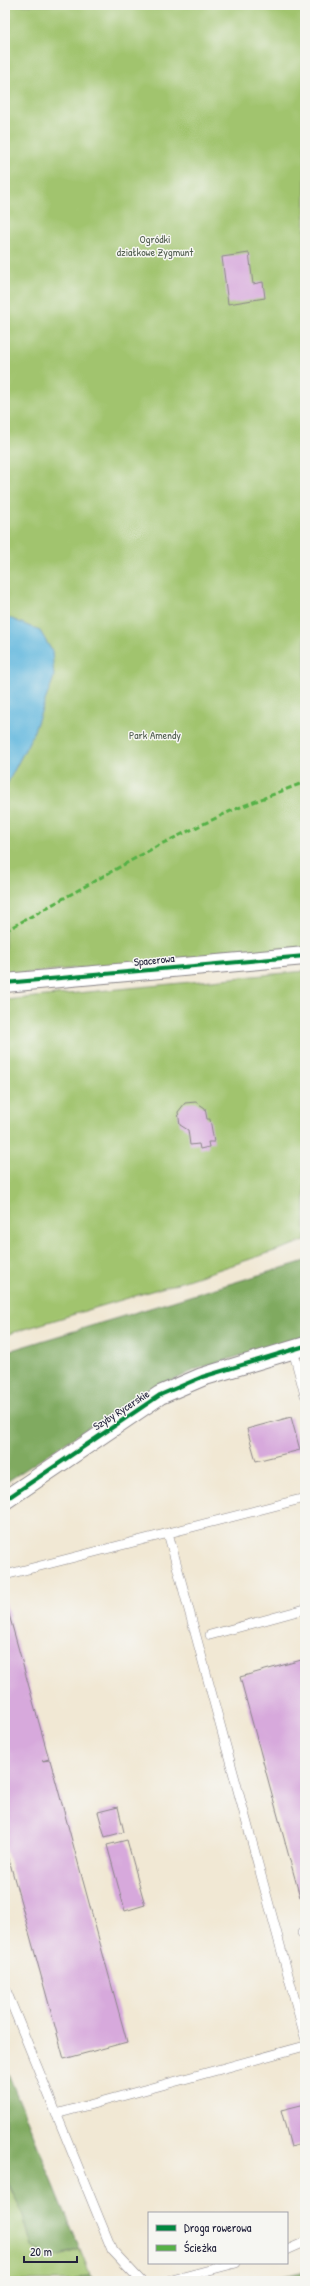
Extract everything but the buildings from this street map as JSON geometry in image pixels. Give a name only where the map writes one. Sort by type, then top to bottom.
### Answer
[{"type":"street","name":"Spacerowa","points":[[5,983],[305,956]]},
{"type":"street","name":"Szyby Rycerskie","points":[[5,1500],[160,1395],[202,1377],[299,1348]]},
{"type":"lane","points":[[299,1348],[305,1395]]},
{"type":"lane","points":[[5,1575],[305,1498]]},
{"type":"lane","points":[[168,1533],[305,2037]]},
{"type":"lane","points":[[210,1635],[305,1609]]},
{"type":"lane","points":[[5,1988],[112,2250],[141,2281]]},
{"type":"lane","points":[[56,2114],[305,2046]]},
{"type":"lane","points":[[288,2250],[305,2242]]},
{"type":"lane","points":[[168,2281],[232,2264]]},
{"type":"green space","points":[[5,5],[305,5],[305,947],[5,975]]},
{"type":"green space","points":[[305,971],[305,1241],[178,1283],[5,1335],[5,1000]]},
{"type":"green space","points":[[305,1261],[305,1336],[197,1369],[123,1405],[5,1483],[5,1352]]},
{"type":"green space","points":[[5,2066],[80,2249],[49,2258],[32,2247],[23,2215],[5,2177]]},
{"type":"green space","points":[[5,2177],[23,2215],[32,2247],[60,2256],[80,2249],[90,2274],[74,2281],[7,2281],[5,2276]]},
{"type":"green space","points":[[305,2271],[305,2281],[260,2281]]},
{"type":"green space","points":[[90,2274],[96,2281],[74,2281]]},
{"type":"water","points":[[5,616],[40,631],[52,651],[54,677],[32,736],[5,788]]},
{"type":"marked path","points":[[5,931],[159,845],[233,810],[305,782]]},
{"type":"cycle path","points":[[5,983],[305,956]]},
{"type":"cycle path","points":[[5,1500],[160,1395],[202,1377],[305,1346]]},
{"type":"park label","name":"Ogródki działkowe Zygmunt","points":[[155,245]]},
{"type":"park label","name":"Park Amendy","points":[[155,735]]}]
